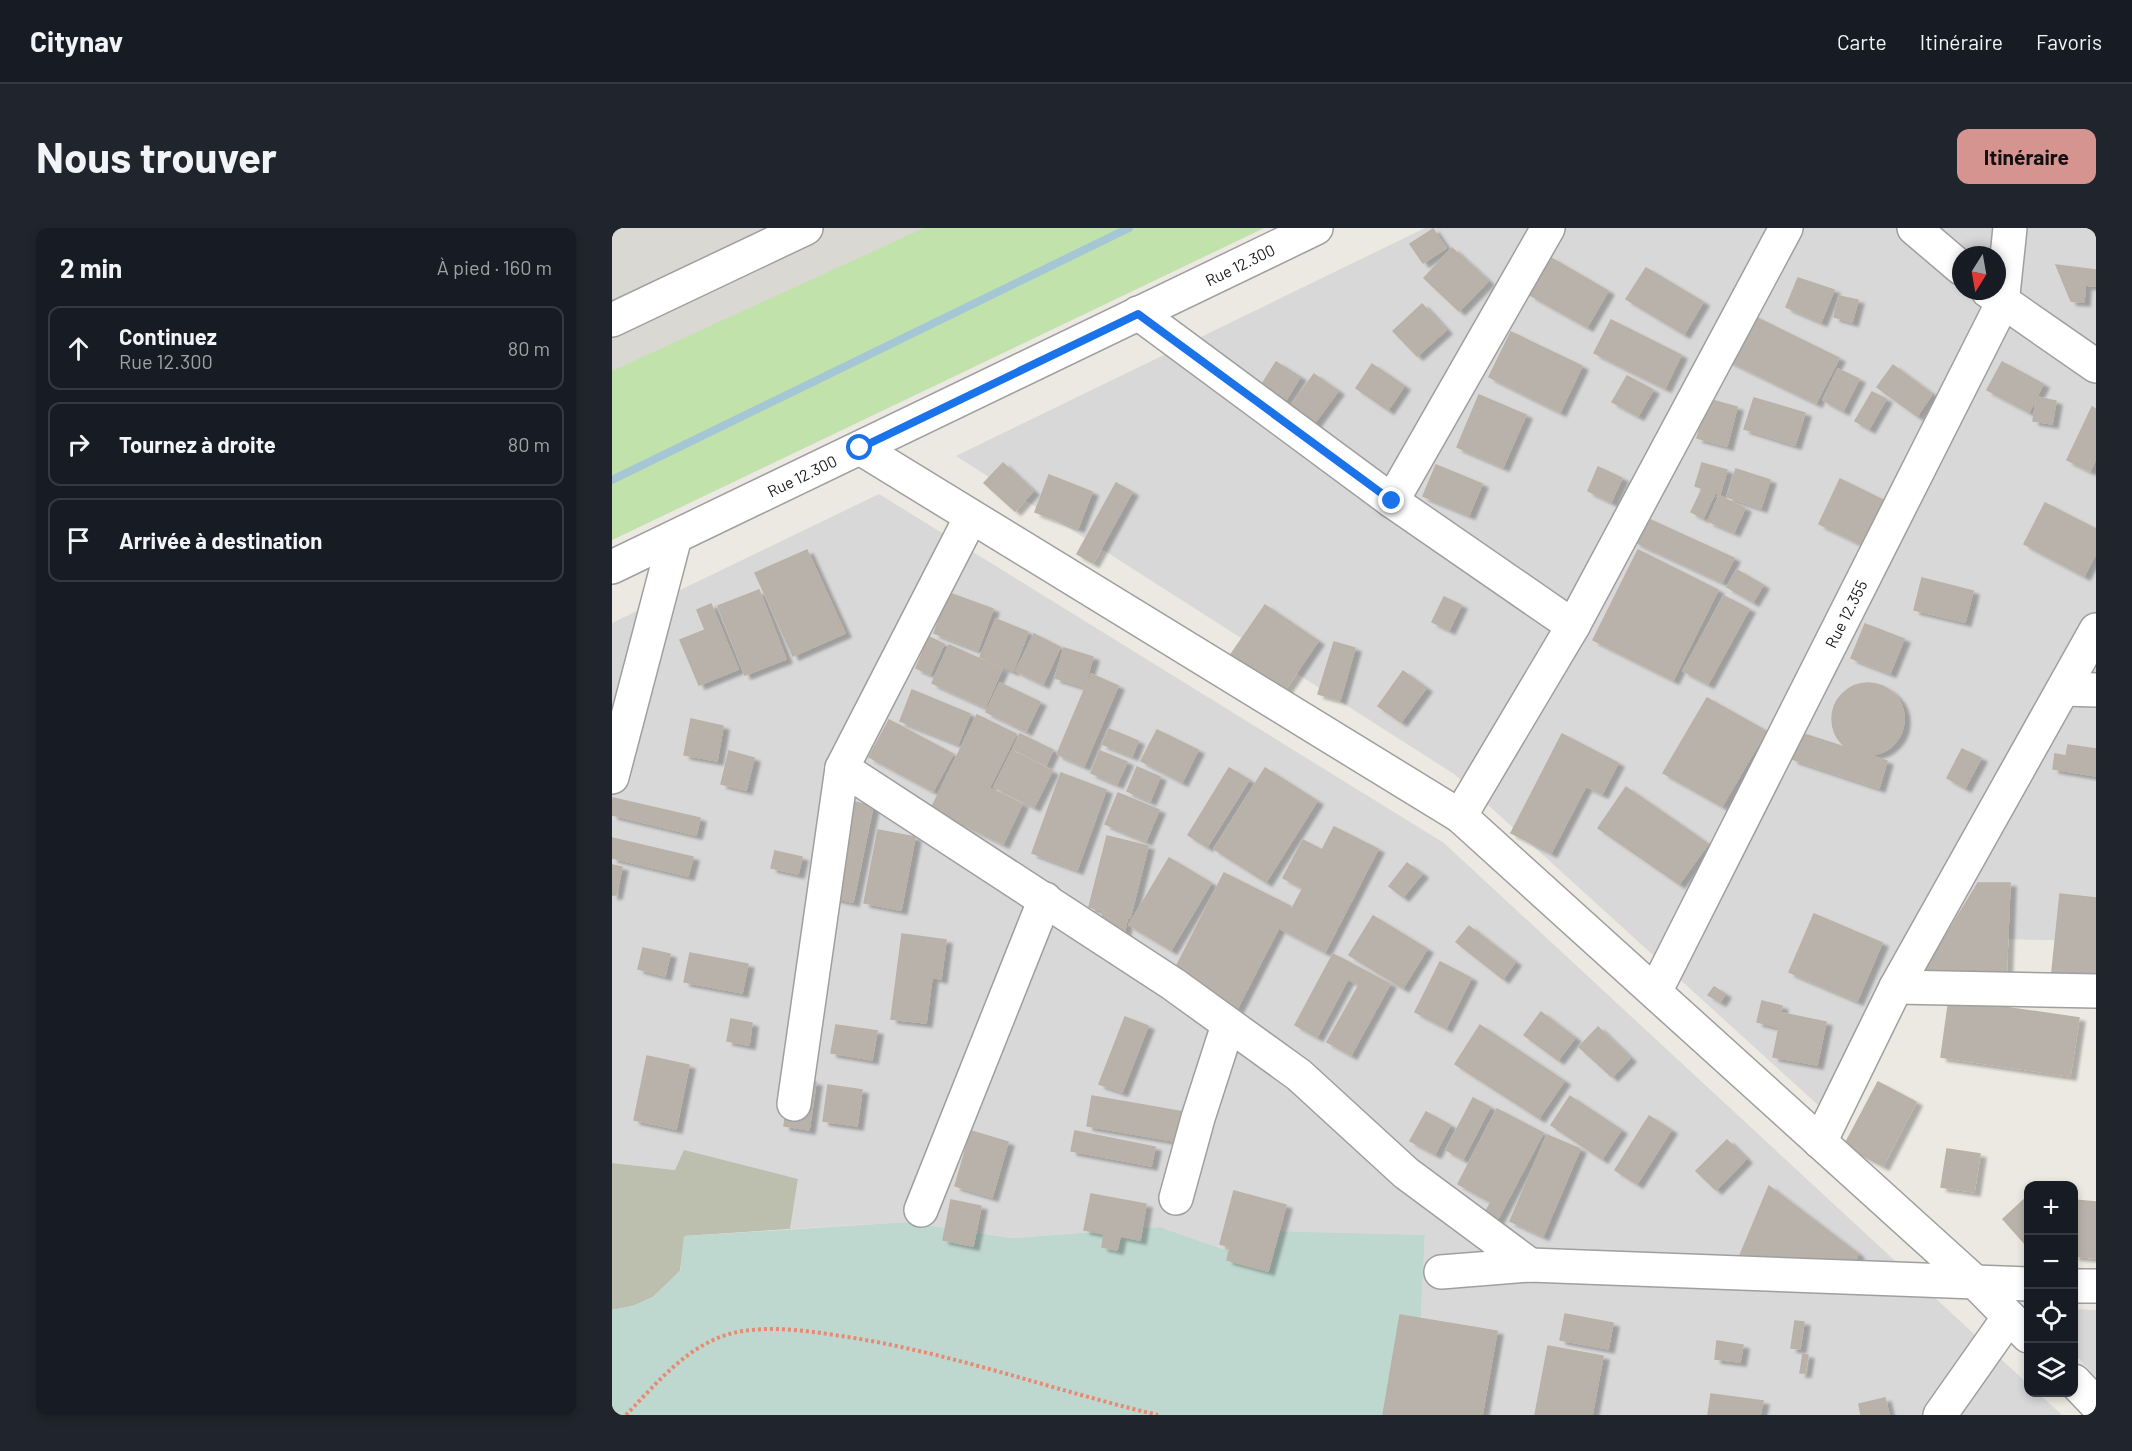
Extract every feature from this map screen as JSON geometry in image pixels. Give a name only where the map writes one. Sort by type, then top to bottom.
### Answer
[{"type":"street","points":[[612,320],[806,228]]},
{"type":"street","name":"Rue 12.300","points":[[612,567],[1316,228]]},
{"type":"street","points":[[1392,501],[1548,228]]},
{"type":"street","points":[[1460,816],[1573,626],[1786,228]]},
{"type":"street","points":[[1914,228],[1952,260]]},
{"type":"street","name":"Rue 12.355","points":[[2006,246],[2010,228]]},
{"type":"street","name":"Rue 12.355","points":[[1655,992],[1994,300]]},
{"type":"street","points":[[1999,300],[2096,366]]},
{"type":"street","points":[[1138,314],[1392,501],[1573,626]]},
{"type":"street","points":[[860,448],[1460,816],[1975,1282],[2019,1326],[1940,1415]]},
{"type":"street","points":[[794,1104],[842,768],[971,517]]},
{"type":"street","points":[[612,777],[675,537]]},
{"type":"street","points":[[1820,1142],[1896,987],[2080,689],[2096,630]]},
{"type":"street","points":[[842,768],[1173,984],[1299,1076],[1406,1173],[1530,1265]]},
{"type":"street","points":[[921,1210],[1044,899]]},
{"type":"street","points":[[1896,987],[2096,991]]},
{"type":"street","points":[[1176,1198],[1198,1118],[1228,1025]]},
{"type":"street","points":[[1441,1272],[1530,1265],[2024,1284]]},
{"type":"street","points":[[2078,1286],[2096,1286]]},
{"type":"street","points":[[2078,1386],[2096,1404]]},
{"type":"path","points":[[626,1415],[669,1370],[698,1348],[731,1334],[767,1329],[816,1332],[883,1343],[960,1360],[1105,1403],[1158,1415]]},
{"type":"shaded area","points":[[612,228],[1264,228],[612,540]]},
{"type":"shaded area","points":[[1425,228],[2096,228],[2096,941],[1908,937],[1818,1105],[1454,774],[956,456]]},
{"type":"shaded area","points":[[879,494],[1444,843],[2024,1380],[2024,1397],[2042,1397],[2062,1415],[1416,1415],[1425,1236],[1254,1260],[1160,1227],[1011,1238],[908,1222],[790,1229],[798,1179],[612,1163],[612,623]]},
{"type":"shaded area","points":[[684,1150],[798,1179],[790,1229],[685,1236],[680,1271],[653,1297],[633,1306],[612,1310],[612,1163],[675,1170]]},
{"type":"shaded area","points":[[908,1222],[1011,1238],[1160,1227],[1254,1260],[1263,1231],[1425,1235],[1416,1415],[612,1415],[612,1310],[633,1306],[653,1297],[680,1271],[684,1236]]},
{"type":"shaded area","points":[[2078,1309],[2096,1310],[2096,1378],[2078,1358]]},
{"type":"green space","points":[[924,228],[1264,228],[612,540],[612,371]]},
{"type":"building","points":[[1433,229],[1446,248],[1423,263],[1410,244]]},
{"type":"building","points":[[1452,248],[1488,281],[1459,311],[1424,278]]},
{"type":"building","points":[[1551,258],[1608,291],[1587,327],[1530,295]]},
{"type":"building","points":[[2056,265],[2096,270],[2096,286],[2085,285],[2084,302],[2071,301]]},
{"type":"building","points":[[1646,268],[1703,302],[1684,334],[1626,299]]},
{"type":"building","points":[[1798,278],[1834,290],[1821,322],[1786,307]]},
{"type":"building","points":[[1839,296],[1858,300],[1852,322],[1834,317]]},
{"type":"building","points":[[1422,304],[1446,330],[1417,356],[1393,331]]},
{"type":"building","points":[[1747,313],[1839,358],[1816,403],[1725,359]]},
{"type":"building","points":[[1611,320],[1681,355],[1665,388],[1594,353]]},
{"type":"building","points":[[1511,332],[1582,366],[1560,412],[1489,377]]},
{"type":"building","points":[[1276,362],[1300,377],[1279,411],[1254,397]]},
{"type":"building","points":[[2002,362],[2043,384],[2029,412],[1987,390]]},
{"type":"building","points":[[1372,364],[1404,386],[1388,410],[1356,388]]},
{"type":"building","points":[[1893,365],[1932,394],[1917,416],[1877,387]]},
{"type":"building","points":[[1838,369],[1859,379],[1843,411],[1823,400]]},
{"type":"building","points":[[1314,374],[1338,391],[1305,436],[1281,419]]},
{"type":"building","points":[[1627,376],[1653,390],[1638,416],[1612,402]]},
{"type":"building","points":[[1872,392],[1886,399],[1869,429],[1855,421]]},
{"type":"building","points":[[1479,395],[1526,415],[1503,467],[1457,447]]},
{"type":"building","points":[[2037,397],[2056,401],[2052,424],[2033,421]]},
{"type":"building","points":[[1754,398],[1805,413],[1795,445],[1744,429]]},
{"type":"building","points":[[1708,399],[1737,407],[1727,446],[1697,438]]},
{"type":"building","points":[[2092,407],[2096,409],[2096,458],[2090,471],[2067,460]]},
{"type":"building","points":[[1003,463],[1033,491],[1015,511],[984,483]]},
{"type":"building","points":[[1702,463],[1727,470],[1720,494],[1695,486]]},
{"type":"building","points":[[1436,465],[1482,484],[1469,515],[1423,496]]},
{"type":"building","points":[[1598,467],[1622,478],[1611,502],[1588,491]]},
{"type":"building","points":[[1736,469],[1770,480],[1761,508],[1727,497]]},
{"type":"building","points":[[1049,475],[1092,492],[1078,528],[1035,512]]},
{"type":"building","points":[[1840,479],[1889,503],[1867,547],[1819,524]]},
{"type":"building","points":[[1116,483],[1132,492],[1093,563],[1077,554]]},
{"type":"building","points":[[1702,489],[1714,495],[1703,518],[1691,512]]},
{"type":"building","points":[[1719,496],[1745,508],[1734,532],[1708,521]]},
{"type":"building","points":[[2045,503],[2096,529],[2096,553],[2084,576],[2024,544]]},
{"type":"building","points":[[1646,518],[1734,558],[1722,582],[1635,542]]},
{"type":"building","points":[[807,550],[845,633],[793,656],[755,573]]},
{"type":"building","points":[[1638,550],[1718,590],[1673,680],[1593,640]]},
{"type":"building","points":[[1737,570],[1763,585],[1753,602],[1727,587]]},
{"type":"building","points":[[1922,578],[1973,591],[1965,622],[1914,610]]},
{"type":"building","points":[[759,590],[786,659],[745,675],[718,606]]},
{"type":"building","points":[[949,593],[993,609],[978,650],[934,633]]},
{"type":"building","points":[[1724,596],[1749,609],[1708,684],[1683,671]]},
{"type":"building","points":[[1444,597],[1461,605],[1449,630],[1432,622]]},
{"type":"building","points":[[711,604],[738,669],[699,685],[680,640],[705,630],[697,610]]},
{"type":"building","points":[[1265,605],[1318,641],[1279,699],[1225,663]]},
{"type":"building","points":[[996,619],[1028,632],[1013,671],[980,657]]},
{"type":"building","points":[[1865,624],[1904,639],[1890,673],[1851,658]]},
{"type":"building","points":[[1034,634],[1060,647],[1043,684],[1016,671]]},
{"type":"building","points":[[929,637],[944,644],[930,674],[916,668]]},
{"type":"building","points":[[1334,642],[1355,648],[1340,700],[1318,694]]},
{"type":"building","points":[[949,645],[1002,669],[985,707],[932,683]]},
{"type":"building","points":[[1064,648],[1093,657],[1084,687],[1055,678]]},
{"type":"building","points":[[1403,671],[1426,688],[1401,722],[1378,706]]},
{"type":"building","points":[[1091,674],[1118,686],[1084,766],[1057,754]]},
{"type":"building","points":[[1000,683],[1040,702],[1026,731],[986,712]]},
{"type":"building","points":[[1868,683],[1888,689],[1898,699],[1904,719],[1898,739],[1888,749],[1868,755],[1848,749],[1838,739],[1832,719],[1838,699],[1848,689]]},
{"type":"building","points":[[912,690],[970,714],[958,744],[900,721]]},
{"type":"building","points":[[1707,698],[1766,731],[1722,806],[1663,773]]},
{"type":"building","points":[[977,715],[1016,734],[989,788],[1022,804],[1003,844],[931,809]]},
{"type":"building","points":[[691,719],[723,726],[717,761],[684,755]]},
{"type":"building","points":[[889,720],[953,754],[933,791],[869,757]]},
{"type":"building","points":[[1109,729],[1138,741],[1132,756],[1102,744]]},
{"type":"building","points":[[1157,730],[1198,750],[1182,782],[1141,761]]},
{"type":"building","points":[[1801,733],[1887,761],[1879,788],[1792,759]]},
{"type":"building","points":[[1020,734],[1053,750],[1046,765],[1013,749]]},
{"type":"building","points":[[1562,734],[1618,763],[1602,794],[1586,786],[1551,853],[1511,833]]},
{"type":"building","points":[[2068,745],[2096,749],[2096,776],[2053,769],[2055,754],[2066,756]]},
{"type":"building","points":[[1962,749],[1981,758],[1965,788],[1947,778]]},
{"type":"building","points":[[729,751],[754,758],[746,790],[721,784]]},
{"type":"building","points":[[1012,751],[1052,771],[1034,807],[994,787]]},
{"type":"building","points":[[1100,751],[1127,762],[1117,784],[1091,773]]},
{"type":"building","points":[[1137,767],[1160,777],[1150,801],[1127,791]]},
{"type":"building","points":[[1229,768],[1249,780],[1207,847],[1188,835]]},
{"type":"building","points":[[1265,768],[1317,801],[1266,882],[1214,849]]},
{"type":"building","points":[[1061,773],[1106,790],[1077,870],[1032,853]]},
{"type":"building","points":[[1626,787],[1708,844],[1679,884],[1598,828]]},
{"type":"building","points":[[1118,793],[1159,810],[1146,841],[1105,824]]},
{"type":"building","points":[[613,798],[700,818],[696,835],[612,815]]},
{"type":"building","points":[[841,799],[873,806],[853,902],[821,895]]},
{"type":"building","points":[[1334,827],[1378,849],[1325,952],[1281,929],[1303,888],[1283,878],[1303,840],[1322,850]]},
{"type":"building","points":[[878,830],[915,837],[901,910],[864,903]]},
{"type":"building","points":[[1107,836],[1148,846],[1130,918],[1089,907]]},
{"type":"building","points":[[612,838],[693,857],[688,876],[612,858]]},
{"type":"building","points":[[775,851],[802,857],[798,874],[771,868]]},
{"type":"building","points":[[1169,858],[1211,883],[1171,950],[1129,925]]},
{"type":"building","points":[[1407,863],[1422,874],[1403,897],[1389,886]]},
{"type":"building","points":[[612,865],[622,867],[616,895],[612,895]]},
{"type":"building","points":[[1224,873],[1290,906],[1237,1009],[1172,975]]},
{"type":"building","points":[[1978,883],[2010,883],[2006,978],[1923,973]]},
{"type":"building","points":[[2060,894],[2096,898],[2096,986],[2051,981]]},
{"type":"building","points":[[1103,913],[1127,919],[1124,934],[1099,929]]},
{"type":"building","points":[[1814,914],[1882,943],[1857,1001],[1789,972]]},
{"type":"building","points":[[1373,916],[1427,949],[1403,988],[1349,955]]},
{"type":"building","points":[[1469,926],[1515,962],[1503,979],[1456,942]]},
{"type":"building","points":[[902,934],[946,940],[941,979],[932,977],[926,1023],[891,1019]]},
{"type":"building","points":[[643,948],[670,954],[665,976],[638,969]]},
{"type":"building","points":[[690,953],[748,964],[742,993],[684,982]]},
{"type":"building","points":[[1333,954],[1390,984],[1351,1055],[1327,1042],[1359,985],[1348,979],[1317,1037],[1295,1025]]},
{"type":"building","points":[[1440,962],[1471,978],[1446,1028],[1415,1012]]},
{"type":"building","points":[[1714,987],[1725,994],[1720,1002],[1708,995]]},
{"type":"building","points":[[1949,999],[2079,1018],[2070,1076],[1941,1057]]},
{"type":"building","points":[[1762,1001],[1782,1006],[1778,1027],[1757,1022]]},
{"type":"building","points":[[1541,1012],[1575,1038],[1558,1060],[1524,1035]]},
{"type":"building","points":[[1782,1013],[1826,1022],[1817,1065],[1773,1057]]},
{"type":"building","points":[[1125,1017],[1148,1026],[1122,1092],[1099,1084]]},
{"type":"building","points":[[731,1019],[752,1023],[749,1045],[727,1041]]},
{"type":"building","points":[[836,1025],[877,1031],[872,1060],[831,1053]]},
{"type":"building","points":[[1480,1025],[1564,1081],[1539,1118],[1455,1064]]},
{"type":"building","points":[[1598,1027],[1630,1058],[1612,1077],[1579,1047]]},
{"type":"building","points":[[647,1056],[689,1065],[676,1129],[634,1120]]},
{"type":"building","points":[[791,1078],[816,1082],[809,1130],[784,1126]]},
{"type":"building","points":[[1878,1082],[1916,1102],[1883,1166],[1844,1146]]},
{"type":"building","points":[[828,1085],[862,1090],[857,1126],[823,1121]]},
{"type":"building","points":[[1092,1096],[1184,1112],[1179,1142],[1087,1126]]},
{"type":"building","points":[[1570,1096],[1621,1130],[1602,1159],[1551,1125]]},
{"type":"building","points":[[1473,1098],[1490,1107],[1463,1159],[1446,1150]]},
{"type":"building","points":[[1497,1109],[1543,1133],[1494,1226],[1481,1220],[1491,1202],[1458,1184]]},
{"type":"building","points":[[1426,1112],[1450,1125],[1435,1154],[1410,1141]]},
{"type":"building","points":[[1649,1116],[1671,1130],[1637,1184],[1615,1170]]},
{"type":"building","points":[[971,1131],[1008,1142],[992,1197],[955,1186]]},
{"type":"building","points":[[1075,1131],[1155,1147],[1151,1166],[1071,1151]]},
{"type":"building","points":[[1547,1135],[1580,1149],[1543,1236],[1510,1221]]},
{"type":"building","points":[[1727,1140],[1746,1159],[1716,1190],[1696,1171]]},
{"type":"building","points":[[1947,1149],[1980,1154],[1974,1192],[1941,1187]]},
{"type":"building","points":[[1769,1186],[1858,1254],[1850,1275],[1735,1267]]},
{"type":"building","points":[[1234,1191],[1286,1205],[1268,1271],[1227,1260],[1230,1247],[1220,1244]]},
{"type":"building","points":[[1091,1194],[1146,1204],[1140,1240],[1120,1236],[1117,1250],[1102,1247],[1104,1234],[1084,1230]]},
{"type":"building","points":[[951,1200],[981,1206],[973,1246],[943,1240]]},
{"type":"building","points":[[2024,1200],[2024,1243],[2003,1219]]},
{"type":"building","points":[[2078,1200],[2096,1202],[2096,1258],[2078,1256]]},
{"type":"building","points":[[1565,1314],[1613,1323],[1608,1349],[1560,1340]]},
{"type":"building","points":[[1400,1315],[1497,1331],[1482,1415],[1383,1415]]},
{"type":"building","points":[[1795,1321],[1804,1322],[1800,1349],[1791,1348]]},
{"type":"building","points":[[1717,1341],[1743,1345],[1740,1362],[1715,1359]]},
{"type":"building","points":[[1548,1346],[1603,1356],[1592,1415],[1535,1415]]},
{"type":"building","points":[[1803,1354],[1808,1355],[1805,1373],[1800,1373]]},
{"type":"building","points":[[1711,1394],[1763,1401],[1760,1415],[1708,1415]]},
{"type":"building","points":[[1885,1398],[1889,1415],[1861,1415],[1859,1404]]},
{"type":"waterway","points":[[612,480],[1129,228]]},
{"type":"route","points":[[860,448],[1138,314],[1392,501]]}]
